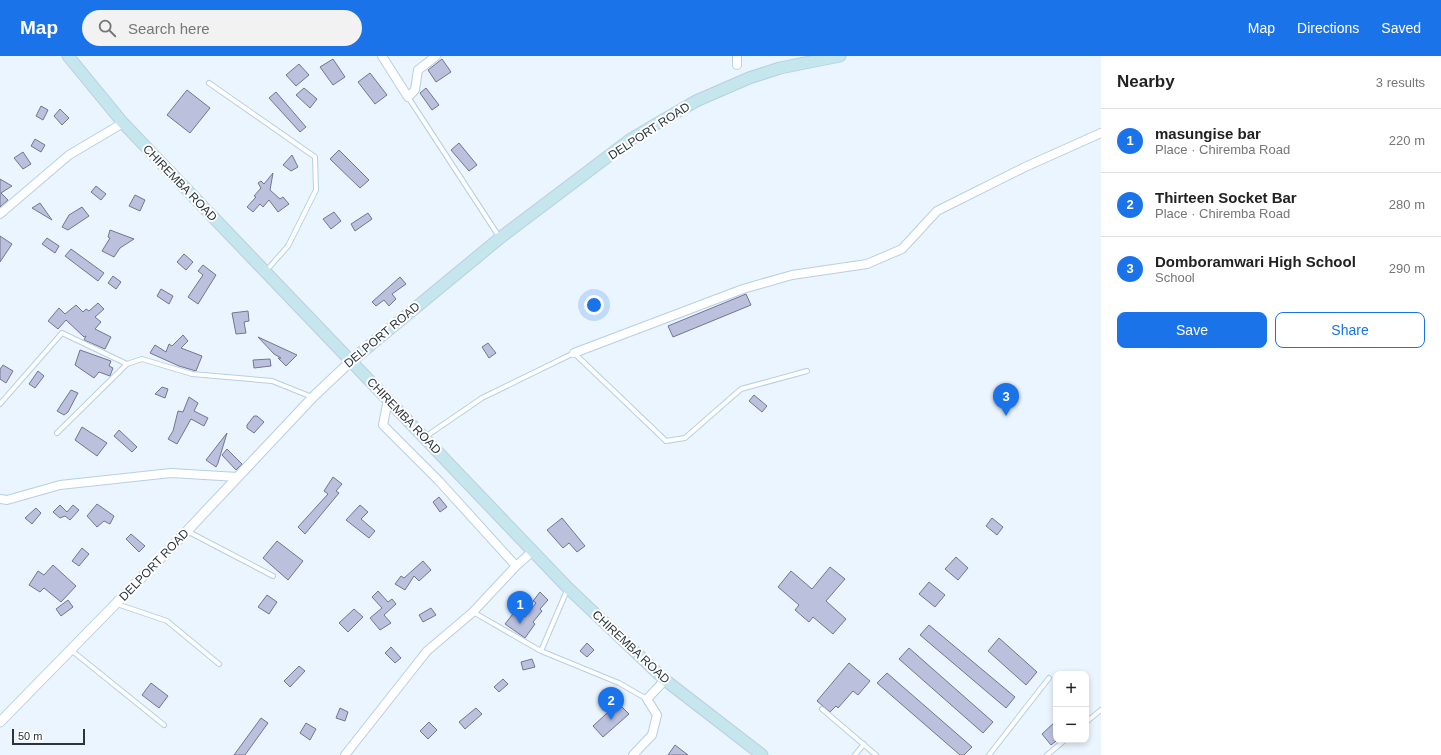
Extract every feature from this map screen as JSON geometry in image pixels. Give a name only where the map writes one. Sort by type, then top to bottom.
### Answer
[{"type":"main road","name":"CHIREMBA ROAD","points":[[68,56],[123,123],[568,588],[665,680],[762,755]]},
{"type":"main road","name":"DELPORT ROAD","points":[[351,361],[500,238],[631,139],[696,101],[749,78],[780,68],[840,56]]},
{"type":"street","points":[[382,56],[408,97],[415,90],[418,70],[436,56]]},
{"type":"street","points":[[737,56],[737,65]]},
{"type":"street","points":[[0,214],[69,155],[123,123]]},
{"type":"street","points":[[574,353],[743,289],[792,274],[867,264],[902,249],[937,212],[1025,167],[1101,132]]},
{"type":"street","name":"DELPORT ROAD","points":[[0,722],[187,531],[312,397],[351,361]]},
{"type":"street","points":[[388,399],[383,425],[439,481],[516,566]]},
{"type":"street","points":[[0,499],[7,500],[60,485],[171,473],[238,477]]},
{"type":"street","points":[[345,755],[427,651],[473,612],[516,566],[533,551]]},
{"type":"street","points":[[634,755],[652,735],[657,715],[647,699],[665,680]]},
{"type":"lane","points":[[209,83],[315,157],[316,190],[288,246],[265,272]]},
{"type":"lane","points":[[408,97],[500,238]]},
{"type":"lane","points":[[0,404],[62,333],[127,364]]},
{"type":"lane","points":[[425,437],[482,398],[574,353],[666,441],[685,438],[741,389],[807,371]]},
{"type":"lane","points":[[57,433],[127,364],[142,359],[192,374],[272,381],[312,397]]},
{"type":"lane","points":[[187,531],[273,576]]},
{"type":"lane","points":[[541,650],[568,588]]},
{"type":"lane","points":[[116,603],[167,621],[219,664]]},
{"type":"lane","points":[[473,612],[541,650],[619,683],[647,699]]},
{"type":"lane","points":[[71,650],[164,725]]},
{"type":"lane","points":[[989,755],[1049,678]]},
{"type":"lane","points":[[822,709],[876,755]]},
{"type":"lane","points":[[1089,720],[1101,710]]},
{"type":"lane","points":[[1047,755],[1061,743]]},
{"type":"lane","points":[[855,755],[864,744]]},
{"type":"building","points":[[333,59],[345,77],[333,85],[320,67]]},
{"type":"building","points":[[442,59],[451,72],[436,82],[428,70]]},
{"type":"building","points":[[299,64],[309,75],[296,86],[286,75]]},
{"type":"building","points":[[370,73],[387,95],[375,104],[358,82]]},
{"type":"building","points":[[304,88],[317,99],[310,108],[296,95]]},
{"type":"building","points":[[426,88],[439,105],[432,110],[420,93]]},
{"type":"building","points":[[187,90],[210,108],[190,133],[167,115]]},
{"type":"building","points":[[276,92],[306,127],[300,132],[269,98]]},
{"type":"building","points":[[41,106],[48,110],[43,120],[36,116]]},
{"type":"building","points":[[60,109],[69,118],[62,125],[54,116]]},
{"type":"building","points":[[35,139],[45,145],[41,152],[31,146]]},
{"type":"building","points":[[459,143],[477,165],[469,171],[451,150]]},
{"type":"building","points":[[339,150],[369,180],[360,188],[330,159]]},
{"type":"building","points":[[23,152],[31,164],[23,169],[14,158]]},
{"type":"building","points":[[292,155],[298,167],[291,171],[283,165]]},
{"type":"building","points":[[273,173],[270,190],[280,199],[283,197],[289,204],[278,212],[269,200],[263,207],[260,204],[253,212],[247,207],[256,197],[254,196],[261,188],[258,183],[261,181],[264,184]]},
{"type":"building","points":[[0,179],[12,186],[1,193],[8,200],[0,207]]},
{"type":"building","points":[[96,186],[106,194],[101,200],[91,192]]},
{"type":"building","points":[[135,195],[145,200],[140,211],[129,206]]},
{"type":"building","points":[[40,203],[52,220],[32,208]]},
{"type":"building","points":[[82,207],[89,216],[68,230],[62,227],[69,215]]},
{"type":"building","points":[[334,212],[341,221],[331,229],[323,219]]},
{"type":"building","points":[[368,213],[372,219],[355,231],[351,224]]},
{"type":"building","points":[[110,230],[134,239],[120,248],[114,257],[102,251],[110,238],[108,237]]},
{"type":"building","points":[[0,236],[12,244],[0,262]]},
{"type":"building","points":[[47,238],[59,246],[55,253],[42,244]]},
{"type":"building","points":[[71,249],[104,273],[98,281],[65,256]]},
{"type":"building","points":[[184,254],[193,262],[186,270],[177,262]]},
{"type":"building","points":[[203,265],[216,275],[198,304],[188,297],[203,275],[198,271]]},
{"type":"building","points":[[113,276],[121,282],[116,289],[108,283]]},
{"type":"building","points":[[400,277],[406,284],[392,294],[396,299],[389,306],[384,300],[376,306],[372,302]]},
{"type":"building","points":[[161,289],[173,296],[169,304],[157,296]]},
{"type":"building","points":[[746,294],[751,305],[673,337],[668,326]]},
{"type":"building","points":[[98,303],[104,309],[95,317],[101,322],[95,329],[111,337],[105,349],[84,340],[86,336],[84,337],[66,320],[58,329],[48,321],[59,308],[65,314],[76,305],[83,312],[86,309],[89,311]]},
{"type":"building","points":[[248,311],[249,321],[244,322],[246,333],[236,334],[232,313]]},
{"type":"building","points":[[183,335],[188,341],[181,348],[202,356],[196,371],[179,366],[150,353],[155,345],[166,352],[169,344],[172,346]]},
{"type":"building","points":[[258,337],[297,355],[286,366],[278,358],[281,358],[274,354]]},
{"type":"building","points":[[488,343],[496,353],[489,358],[482,347]]},
{"type":"building","points":[[80,350],[111,361],[109,366],[113,368],[110,376],[99,372],[94,378],[75,365]]},
{"type":"building","points":[[270,359],[271,366],[254,368],[253,360]]},
{"type":"building","points":[[3,365],[13,371],[6,383],[0,379],[0,369]]},
{"type":"building","points":[[38,371],[44,376],[35,388],[29,384]]},
{"type":"building","points":[[162,387],[168,389],[165,398],[155,394]]},
{"type":"building","points":[[71,390],[78,393],[68,412],[64,415],[57,411]]},
{"type":"building","points":[[754,395],[767,406],[762,412],[749,401]]},
{"type":"building","points":[[189,397],[198,403],[194,411],[208,418],[204,426],[191,419],[177,444],[168,439],[173,431],[178,411],[183,412]]},
{"type":"building","points":[[254,416],[257,416],[264,422],[254,433],[247,428],[247,425]]},
{"type":"building","points":[[82,427],[107,443],[97,456],[75,440]]},
{"type":"building","points":[[119,430],[137,447],[132,452],[114,436]]},
{"type":"building","points":[[227,433],[218,463],[216,467],[206,460]]},
{"type":"building","points":[[227,449],[242,464],[236,470],[222,455]]},
{"type":"building","points":[[333,477],[342,484],[336,491],[339,493],[305,534],[298,527],[328,494],[324,491]]},
{"type":"building","points":[[439,497],[447,507],[440,512],[433,502]]},
{"type":"building","points":[[97,504],[114,516],[110,524],[104,521],[97,527],[87,516]]},
{"type":"building","points":[[60,505],[67,512],[73,505],[79,510],[70,520],[65,516],[60,518],[53,512]]},
{"type":"building","points":[[360,505],[368,512],[361,519],[375,531],[369,538],[346,520]]},
{"type":"building","points":[[36,508],[41,513],[32,524],[25,518]]},
{"type":"building","points":[[562,518],[585,546],[577,552],[569,543],[563,548],[547,530]]},
{"type":"building","points":[[992,518],[1003,527],[997,535],[986,526]]},
{"type":"building","points":[[131,534],[145,546],[139,552],[126,539]]},
{"type":"building","points":[[277,541],[303,561],[288,580],[263,558]]},
{"type":"building","points":[[82,548],[89,554],[79,566],[72,561]]},
{"type":"building","points":[[956,557],[968,568],[958,580],[945,569]]},
{"type":"building","points":[[423,561],[431,570],[419,581],[414,576],[405,590],[395,584],[401,576],[404,578]]},
{"type":"building","points":[[53,565],[76,586],[61,602],[44,588],[40,592],[29,585],[38,571],[44,575]]},
{"type":"building","points":[[830,567],[845,579],[826,601],[846,619],[833,634],[813,617],[809,622],[795,610],[799,605],[778,587],[791,571],[812,589]]},
{"type":"building","points":[[929,582],[945,595],[935,607],[919,594]]},
{"type":"building","points":[[378,591],[388,602],[392,599],[396,604],[384,615],[391,623],[380,630],[370,618],[382,608],[372,597]]},
{"type":"building","points":[[540,592],[548,600],[540,609],[542,611],[533,622],[535,624],[525,638],[505,624],[516,610],[525,617],[536,603],[533,601]]},
{"type":"building","points":[[267,595],[277,602],[269,614],[258,607]]},
{"type":"building","points":[[68,600],[73,607],[61,616],[56,609]]},
{"type":"building","points":[[431,608],[436,615],[423,622],[419,615]]},
{"type":"building","points":[[354,609],[363,617],[348,632],[339,623]]},
{"type":"building","points":[[929,625],[1015,697],[1006,708],[920,635]]},
{"type":"building","points":[[999,638],[1037,672],[1026,685],[988,651]]},
{"type":"building","points":[[587,643],[594,650],[587,657],[580,651]]},
{"type":"building","points":[[391,647],[401,658],[395,663],[385,653]]},
{"type":"building","points":[[909,648],[993,722],[983,733],[899,659]]},
{"type":"building","points":[[532,659],[535,667],[523,670],[521,662]]},
{"type":"building","points":[[849,663],[870,681],[858,695],[853,691],[838,708],[836,706],[830,712],[817,701]]},
{"type":"building","points":[[299,666],[305,671],[290,687],[284,681]]},
{"type":"building","points":[[887,673],[972,747],[964,755],[960,755],[877,683]]},
{"type":"building","points":[[503,679],[508,684],[499,692],[494,687]]},
{"type":"building","points":[[151,683],[168,696],[159,708],[142,695]]},
{"type":"building","points":[[618,703],[629,714],[603,737],[593,726]]},
{"type":"building","points":[[340,708],[348,712],[345,721],[336,718]]},
{"type":"building","points":[[476,708],[482,714],[465,729],[459,722]]},
{"type":"building","points":[[261,718],[268,723],[245,755],[234,755]]},
{"type":"building","points":[[429,722],[437,730],[428,739],[420,731]]},
{"type":"building","points":[[306,723],[316,729],[310,740],[300,733]]},
{"type":"building","points":[[1053,724],[1054,743],[1051,745],[1042,734]]},
{"type":"building","points":[[675,745],[688,755],[668,755]]},
{"type":"place","name":"Domboramwari High School","points":[[1006,416]]},
{"type":"place","name":"masungise bar","points":[[520,624]]},
{"type":"place","name":"Thirteen Socket Bar","points":[[611,720]]}]
